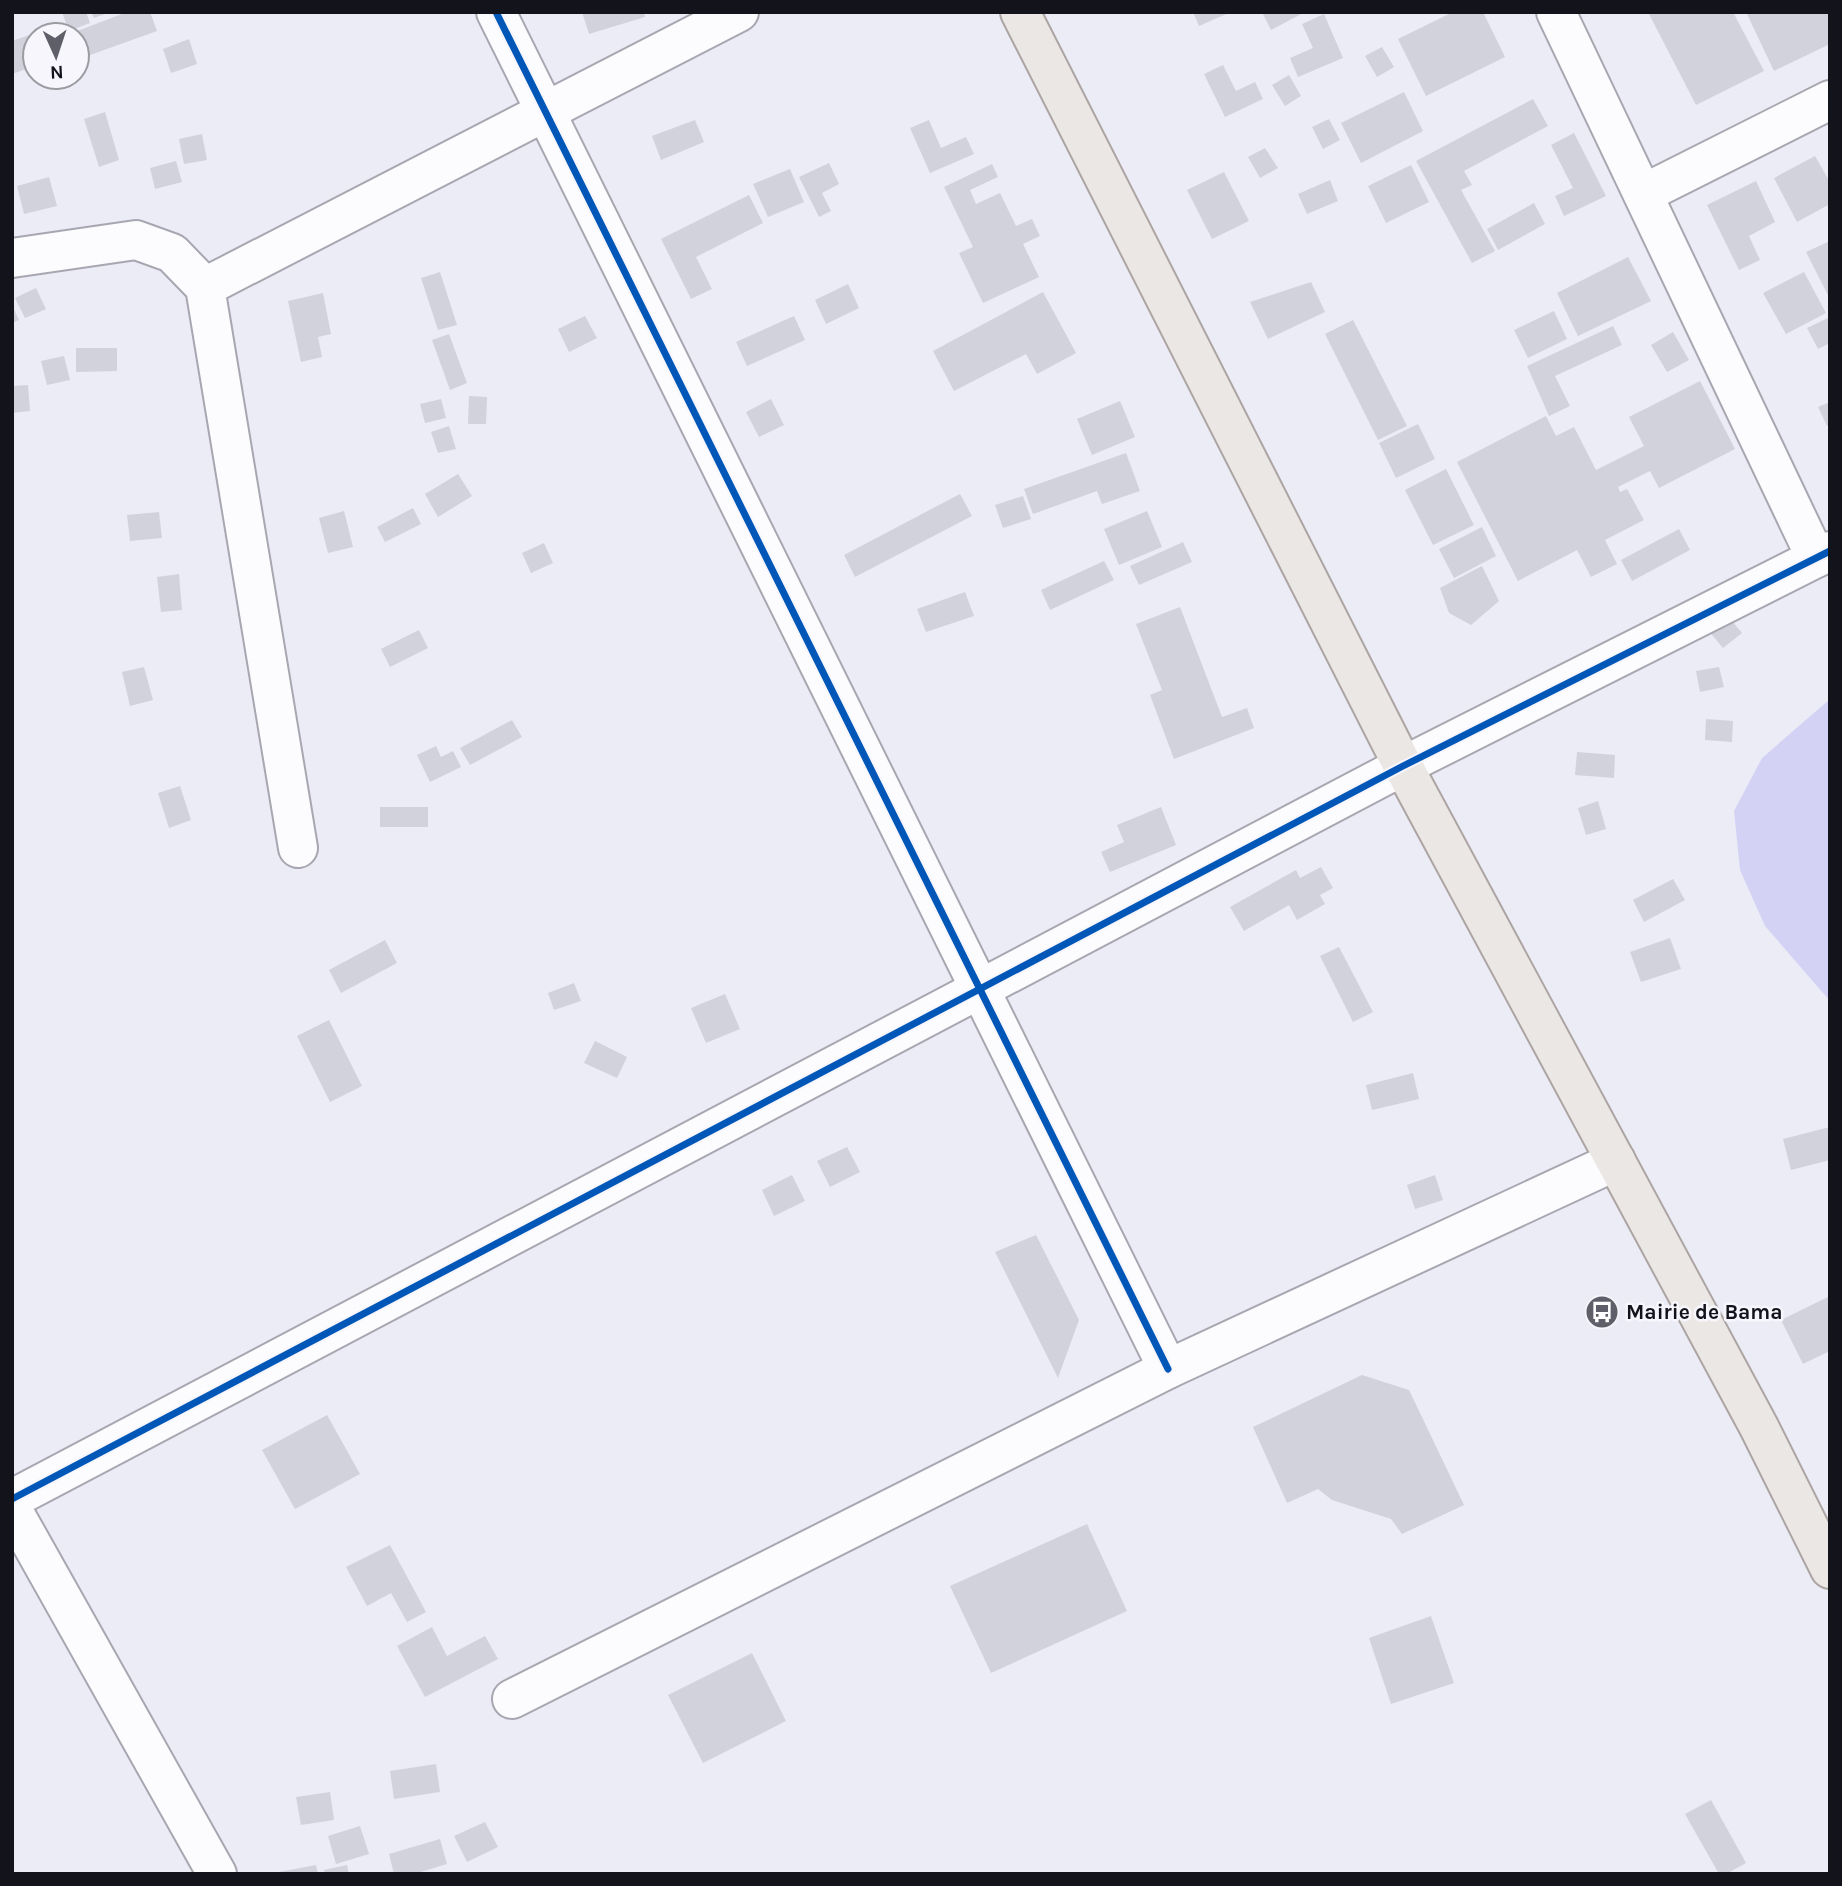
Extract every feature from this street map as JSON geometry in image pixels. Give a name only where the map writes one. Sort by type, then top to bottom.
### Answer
[{"type":"main road","points":[[1020,12],[1403,766],[1759,1427],[1830,1569]]},
{"type":"street","points":[[496,12],[1168,1369]]},
{"type":"street","points":[[205,287],[739,12]]},
{"type":"street","points":[[12,1499],[1403,766],[1823,554],[1643,194],[1556,12]]},
{"type":"street","points":[[1643,194],[1830,100]]},
{"type":"street","points":[[12,258],[136,240],[172,253],[205,287],[298,848]]},
{"type":"street","points":[[512,1699],[1168,1369],[1616,1161]]},
{"type":"street","points":[[12,1509],[217,1874]]},
{"type":"water","points":[[1830,699],[1830,1001],[1765,926],[1740,870],[1734,811],[1762,758]]},
{"type":"building","points":[[62,12],[86,12],[89,21],[65,21]]},
{"type":"building","points":[[91,12],[108,12],[108,13],[94,18]]},
{"type":"building","points":[[127,12],[150,12],[157,31],[91,55],[91,26]]},
{"type":"building","points":[[582,12],[644,12],[645,17],[589,34]]},
{"type":"building","points":[[1193,12],[1231,12],[1199,26]]},
{"type":"building","points":[[1262,12],[1305,12],[1271,30]]},
{"type":"building","points":[[1453,12],[1483,12],[1505,57],[1426,96],[1398,39]]},
{"type":"building","points":[[1733,12],[1764,71],[1696,105],[1649,14]]},
{"type":"building","points":[[1746,12],[1830,12],[1830,44],[1774,71]]},
{"type":"building","points":[[1324,14],[1343,58],[1298,77],[1290,58],[1313,48],[1302,24]]},
{"type":"building","points":[[21,38],[21,71],[12,74],[12,41]]},
{"type":"building","points":[[189,39],[197,64],[171,73],[163,49]]},
{"type":"building","points":[[1382,47],[1394,67],[1377,77],[1365,56]]},
{"type":"building","points":[[1223,65],[1236,91],[1255,82],[1263,99],[1225,117],[1204,74]]},
{"type":"building","points":[[1289,75],[1301,96],[1285,106],[1272,85]]},
{"type":"building","points":[[1404,92],[1423,131],[1361,163],[1341,123]]},
{"type":"building","points":[[1533,99],[1548,126],[1464,171],[1472,185],[1461,190],[1495,251],[1472,263],[1416,161]]},
{"type":"building","points":[[105,112],[119,160],[99,167],[84,119]]},
{"type":"building","points":[[1329,119],[1340,140],[1323,149],[1312,127]]},
{"type":"building","points":[[695,120],[704,142],[661,160],[652,136]]},
{"type":"building","points":[[929,120],[941,148],[966,137],[974,154],[930,173],[910,128]]},
{"type":"building","points":[[1574,133],[1606,196],[1564,216],[1555,196],[1573,188],[1551,145]]},
{"type":"building","points":[[202,134],[207,160],[184,164],[179,139]]},
{"type":"building","points":[[1265,148],[1278,168],[1260,178],[1248,157]]},
{"type":"building","points":[[1815,156],[1830,182],[1830,204],[1797,222],[1774,178]]},
{"type":"building","points":[[176,161],[182,182],[155,189],[150,168]]},
{"type":"building","points":[[829,163],[839,184],[822,193],[831,211],[819,217],[799,177]]},
{"type":"building","points":[[992,164],[998,177],[970,190],[976,204],[1000,193],[1016,226],[1032,219],[1040,236],[1023,244],[1039,277],[983,303],[959,253],[973,247],[944,187]]},
{"type":"building","points":[[1411,165],[1429,202],[1386,223],[1368,186]]},
{"type":"building","points":[[790,169],[804,202],[768,217],[753,184]]},
{"type":"building","points":[[1224,172],[1249,221],[1212,239],[1187,190]]},
{"type":"building","points":[[49,177],[57,206],[24,214],[17,186]]},
{"type":"building","points":[[1330,180],[1338,201],[1307,214],[1298,194]]},
{"type":"building","points":[[1756,181],[1775,222],[1749,236],[1760,260],[1739,270],[1707,205]]},
{"type":"building","points":[[749,195],[763,223],[696,257],[712,289],[691,299],[661,239]]},
{"type":"building","points":[[1534,203],[1545,224],[1498,250],[1487,229]]},
{"type":"building","points":[[1830,241],[1830,299],[1806,252]]},
{"type":"building","points":[[1628,257],[1651,301],[1578,336],[1557,293]]},
{"type":"building","points":[[440,272],[457,325],[438,330],[421,278]]},
{"type":"building","points":[[1804,272],[1826,313],[1786,334],[1763,293]]},
{"type":"building","points":[[1311,282],[1325,312],[1268,339],[1250,302]]},
{"type":"building","points":[[848,284],[859,308],[826,324],[815,300]]},
{"type":"building","points":[[36,288],[46,309],[25,318],[15,298]]},
{"type":"building","points":[[1043,292],[1076,353],[1037,374],[1026,354],[954,391],[933,351]]},
{"type":"building","points":[[323,293],[331,334],[318,337],[322,357],[301,362],[288,301]]},
{"type":"building","points":[[12,305],[19,320],[12,323]]},
{"type":"building","points":[[1554,311],[1567,339],[1528,358],[1514,330]]},
{"type":"building","points":[[585,316],[597,338],[569,352],[558,329]]},
{"type":"building","points":[[794,316],[805,340],[747,366],[736,342]]},
{"type":"building","points":[[1830,317],[1830,343],[1818,349],[1807,328]]},
{"type":"building","points":[[1353,320],[1407,426],[1378,440],[1325,334]]},
{"type":"building","points":[[1613,326],[1622,345],[1555,376],[1570,406],[1549,416],[1527,366]]},
{"type":"building","points":[[1673,332],[1689,360],[1667,372],[1651,345]]},
{"type":"building","points":[[449,334],[467,383],[450,390],[432,340]]},
{"type":"building","points":[[76,348],[117,348],[117,371],[76,372]]},
{"type":"building","points":[[64,356],[70,380],[47,385],[41,361]]},
{"type":"building","points":[[1700,381],[1735,449],[1659,488],[1650,471],[1618,487],[1620,492],[1627,489],[1644,520],[1605,540],[1617,564],[1591,577],[1577,550],[1518,581],[1457,462],[1546,416],[1556,436],[1574,427],[1596,470],[1644,446],[1629,417]]},
{"type":"building","points":[[28,385],[30,411],[12,413],[12,386]]},
{"type":"building","points":[[469,396],[487,397],[486,424],[468,424]]},
{"type":"building","points":[[441,399],[446,418],[425,423],[420,404]]},
{"type":"building","points":[[771,399],[784,425],[759,437],[746,412]]},
{"type":"building","points":[[1120,401],[1135,437],[1092,455],[1077,419]]},
{"type":"building","points":[[1830,402],[1830,425],[1827,426],[1818,407]]},
{"type":"building","points":[[1418,424],[1435,459],[1396,478],[1379,443]]},
{"type":"building","points":[[449,426],[456,449],[438,453],[431,432]]},
{"type":"building","points":[[1126,453],[1140,491],[1102,504],[1097,491],[1033,514],[1024,489]]},
{"type":"building","points":[[1446,469],[1474,525],[1433,545],[1405,490]]},
{"type":"building","points":[[458,474],[472,496],[438,517],[425,494]]},
{"type":"building","points":[[960,494],[972,516],[855,577],[844,555]]},
{"type":"building","points":[[1023,496],[1031,519],[1003,528],[995,505]]},
{"type":"building","points":[[413,508],[421,524],[385,542],[377,527]]},
{"type":"building","points":[[344,511],[353,547],[328,553],[319,518]]},
{"type":"building","points":[[1147,511],[1162,547],[1119,565],[1104,529]]},
{"type":"building","points":[[159,512],[162,538],[130,541],[127,515]]},
{"type":"building","points":[[1482,527],[1496,556],[1454,578],[1439,549]]},
{"type":"building","points":[[1679,529],[1690,550],[1632,581],[1621,560]]},
{"type":"building","points":[[1183,542],[1192,562],[1139,585],[1130,566]]},
{"type":"building","points":[[544,543],[553,563],[531,573],[522,553]]},
{"type":"building","points":[[1104,561],[1114,580],[1050,610],[1041,590]]},
{"type":"building","points":[[1482,566],[1499,601],[1471,625],[1449,613],[1440,588]]},
{"type":"building","points":[[179,574],[182,610],[161,612],[157,577]]},
{"type":"building","points":[[965,592],[974,616],[926,632],[917,609]]},
{"type":"building","points":[[1180,607],[1222,717],[1247,708],[1254,728],[1174,759],[1150,695],[1162,690],[1136,624]]},
{"type":"building","points":[[1727,615],[1742,633],[1723,648],[1708,630]]},
{"type":"building","points":[[419,630],[428,648],[390,667],[381,649]]},
{"type":"building","points":[[144,667],[153,700],[130,706],[122,672]]},
{"type":"building","points":[[1719,667],[1724,687],[1700,692],[1696,671]]},
{"type":"building","points":[[1706,719],[1733,721],[1732,742],[1705,740]]},
{"type":"building","points":[[512,720],[522,737],[470,765],[460,748]]},
{"type":"building","points":[[436,746],[441,757],[453,751],[461,767],[430,782],[417,755]]},
{"type":"building","points":[[1577,752],[1615,755],[1614,778],[1575,775]]},
{"type":"building","points":[[180,786],[191,820],[169,828],[158,793]]},
{"type":"building","points":[[1598,801],[1606,829],[1586,835],[1578,808]]},
{"type":"building","points":[[380,807],[428,807],[428,827],[380,827]]},
{"type":"building","points":[[1161,807],[1176,845],[1110,872],[1101,852],[1124,842],[1117,825]]},
{"type":"building","points":[[1321,867],[1333,888],[1320,895],[1325,904],[1297,920],[1289,905],[1244,931],[1230,907],[1296,870],[1300,878]]},
{"type":"building","points":[[1673,879],[1685,900],[1644,922],[1633,900]]},
{"type":"building","points":[[1670,938],[1681,969],[1641,982],[1630,952]]},
{"type":"building","points":[[385,940],[397,963],[341,993],[329,970]]},
{"type":"building","points":[[1339,947],[1373,1012],[1353,1022],[1320,956]]},
{"type":"building","points":[[574,983],[581,1001],[554,1010],[548,993]]},
{"type":"building","points":[[725,994],[740,1029],[706,1043],[691,1008]]},
{"type":"building","points":[[329,1020],[362,1086],[330,1102],[297,1036]]},
{"type":"building","points":[[595,1041],[627,1057],[617,1078],[584,1063]]},
{"type":"building","points":[[1413,1073],[1419,1099],[1372,1110],[1366,1085]]},
{"type":"building","points":[[1830,1127],[1830,1160],[1791,1170],[1783,1139]]},
{"type":"building","points":[[847,1147],[860,1172],[830,1187],[817,1161]]},
{"type":"building","points":[[792,1175],[805,1201],[774,1216],[762,1190]]},
{"type":"building","points":[[1435,1175],[1443,1200],[1415,1209],[1407,1185]]},
{"type":"building","points":[[1036,1235],[1079,1320],[1058,1378],[995,1252]]},
{"type":"building","points":[[1830,1296],[1830,1351],[1803,1364],[1781,1320]]},
{"type":"building","points":[[1362,1375],[1409,1390],[1464,1505],[1402,1534],[1391,1519],[1332,1500],[1318,1489],[1287,1503],[1253,1427]]},
{"type":"building","points":[[327,1415],[360,1474],[295,1509],[262,1450]]},
{"type":"building","points":[[1087,1524],[1127,1611],[991,1673],[950,1586]]},
{"type":"building","points":[[390,1545],[426,1612],[407,1622],[391,1593],[367,1606],[346,1567]]},
{"type":"building","points":[[1431,1616],[1454,1683],[1391,1704],[1369,1638]]},
{"type":"building","points":[[432,1627],[447,1656],[485,1636],[498,1659],[425,1697],[397,1646]]},
{"type":"building","points":[[752,1653],[786,1721],[703,1763],[668,1695]]},
{"type":"building","points":[[436,1764],[440,1792],[394,1799],[390,1771]]},
{"type":"building","points":[[330,1792],[334,1820],[301,1825],[296,1797]]},
{"type":"building","points":[[1711,1800],[1746,1863],[1726,1874],[1719,1874],[1685,1814]]},
{"type":"building","points":[[485,1822],[498,1847],[467,1862],[454,1836]]},
{"type":"building","points":[[360,1826],[369,1854],[336,1864],[328,1836]]},
{"type":"building","points":[[440,1839],[447,1864],[414,1874],[394,1874],[389,1854]]},
{"type":"building","points":[[316,1865],[318,1874],[279,1874],[279,1872]]},
{"type":"building","points":[[347,1865],[349,1874],[325,1874],[324,1870]]},
{"type":"cycle path","points":[[496,12],[1168,1369]]},
{"type":"cycle path","points":[[12,1499],[1403,766],[1830,551]]},
{"type":"place","name":"Mairie de Bama","points":[[1602,1312]]}]
